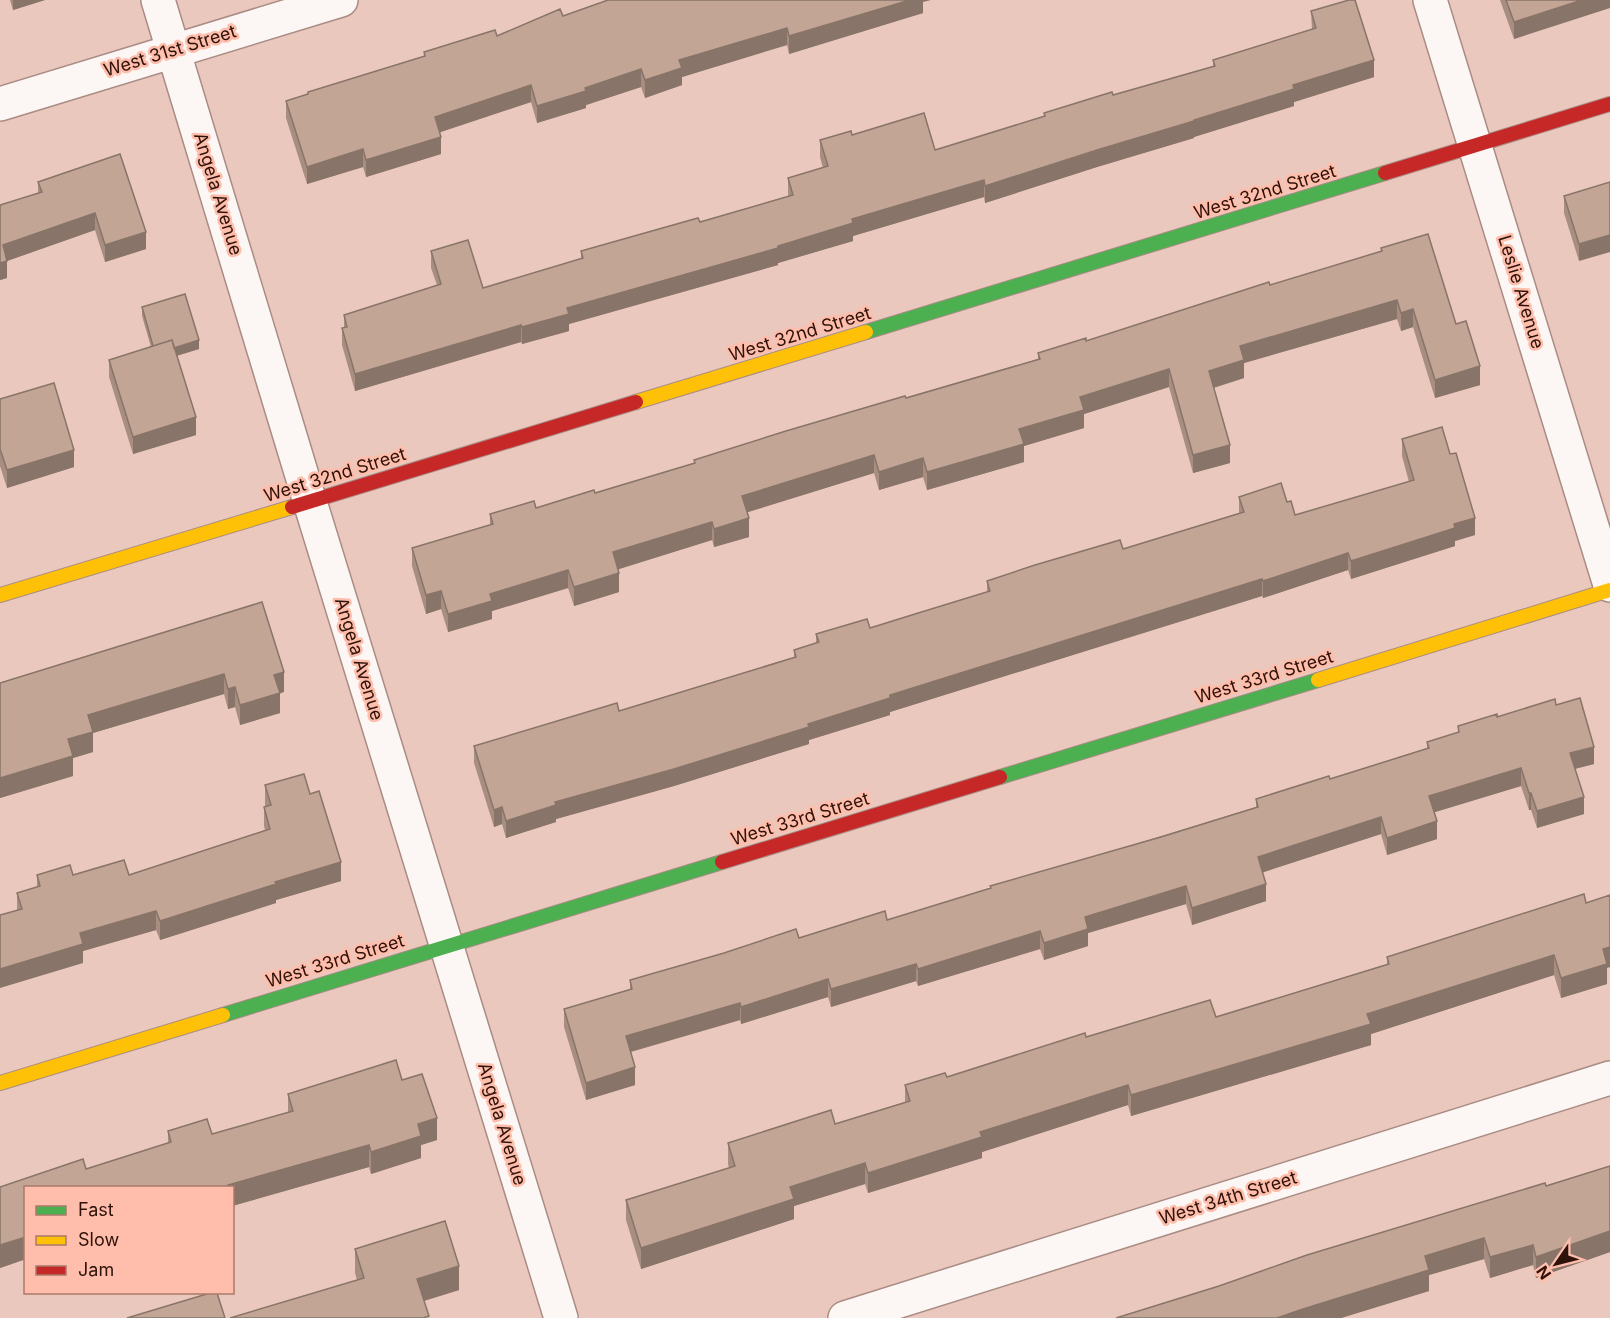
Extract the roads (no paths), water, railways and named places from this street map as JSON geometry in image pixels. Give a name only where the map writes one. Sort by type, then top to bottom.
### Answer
[{"type":"street","name":"Angela Avenue","points":[[158,0],[561,1318]]},
{"type":"street","name":"West 31st Street","points":[[0,104],[341,0]]},
{"type":"street","name":"Leslie Avenue","points":[[1430,0],[1610,585]]},
{"type":"street","name":"West 32nd Street","points":[[0,595],[1610,104]]},
{"type":"street","name":"West 33rd Street","points":[[0,1083],[1610,590]]},
{"type":"street","name":"West 34th Street","points":[[845,1318],[1610,1078]]}]
